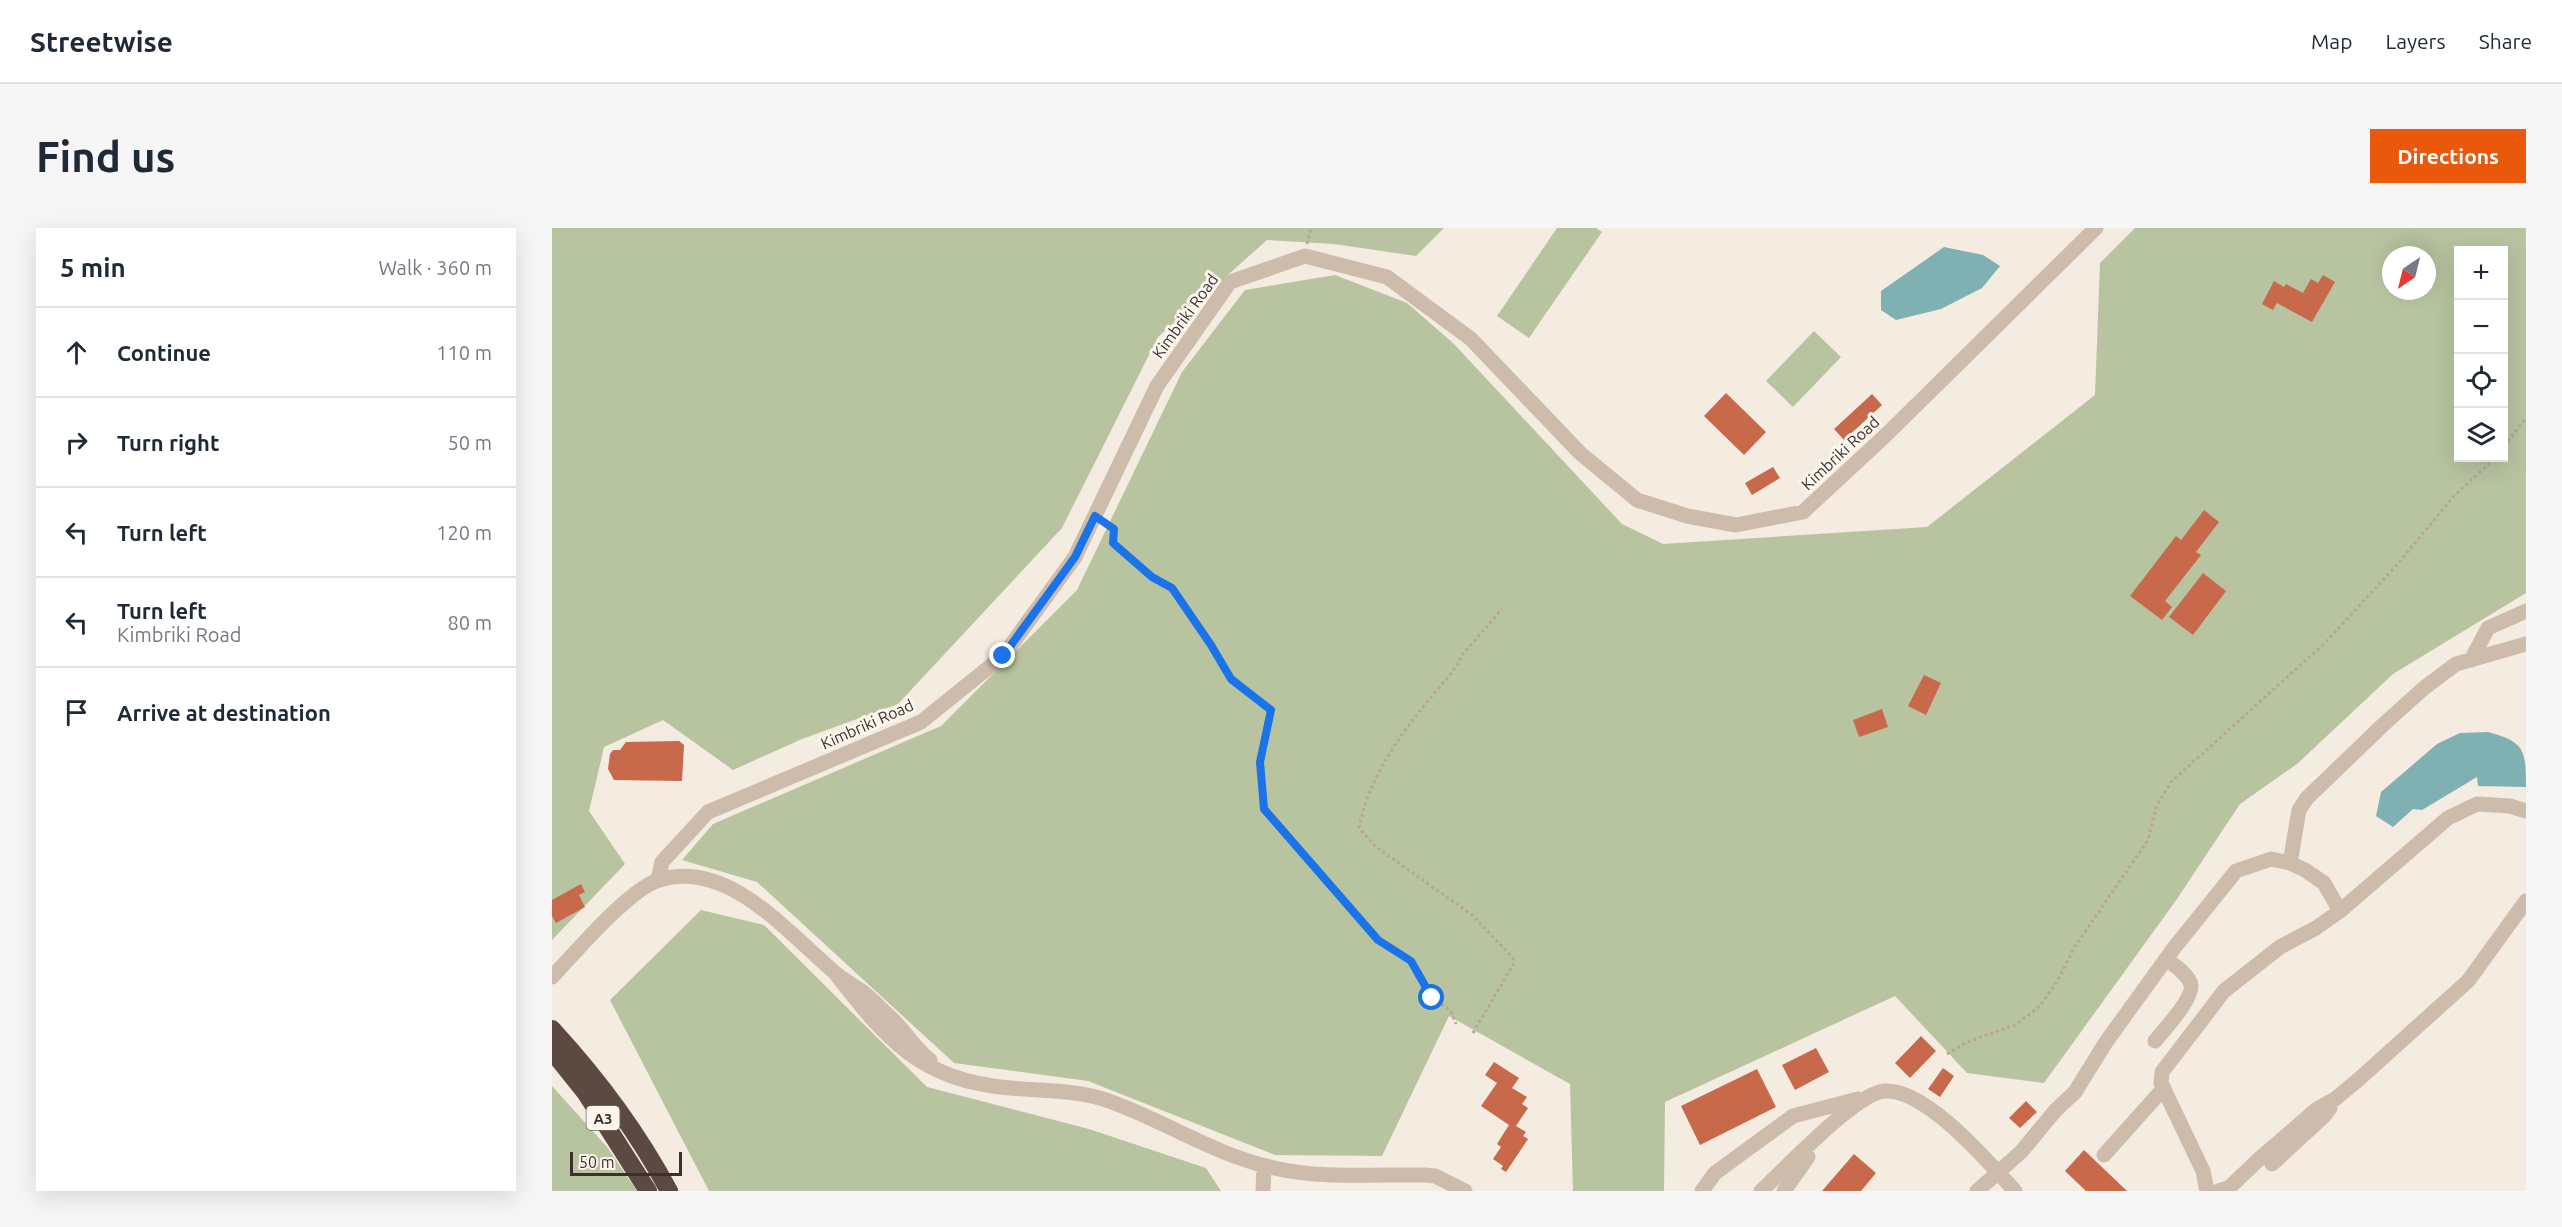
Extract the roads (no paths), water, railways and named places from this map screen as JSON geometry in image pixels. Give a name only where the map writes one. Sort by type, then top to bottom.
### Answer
[{"type":"highway","name":"A3","points":[[552,1029],[624,1116],[669,1191]]},
{"type":"highway","name":"A3","points":[[552,1051],[585,1092],[648,1191]]},
{"type":"street","name":"Kimbriki Road","points":[[658,880],[662,862],[708,812],[921,722],[1003,656],[1075,557],[1157,386],[1230,282],[1305,256],[1387,277],[1471,339],[1580,453],[1637,500],[1687,516],[1736,525],[1803,512],[1886,435],[2096,228]]},
{"type":"street","points":[[2470,660],[2488,628],[2526,611]]},
{"type":"street","points":[[2290,863],[2298,810],[2307,798],[2424,688],[2456,664],[2526,644]]},
{"type":"street","points":[[2207,1191],[2203,1171],[2164,1088],[2162,1072],[2224,991],[2280,948],[2316,928],[2340,911],[2448,818],[2477,804],[2510,806],[2526,811]]},
{"type":"street","points":[[1977,1191],[2021,1152],[2055,1111],[2075,1092],[2106,1042],[2166,959],[2236,872],[2271,859],[2290,863],[2324,883],[2340,911]]},
{"type":"street","points":[[552,977],[639,890],[658,880],[687,877],[707,880],[734,891],[771,915],[835,973],[876,1026],[909,1054],[933,1069],[954,1078],[977,1084],[1073,1094],[1107,1100],[1202,1143],[1264,1166],[1307,1173],[1424,1174],[1435,1176],[1464,1190]]},
{"type":"street","points":[[2218,1191],[2230,1187],[2317,1109],[2335,1099],[2468,981],[2526,901]]},
{"type":"street","points":[[2155,1041],[2191,994],[2191,983],[2166,959]]},
{"type":"street","points":[[2104,1155],[2164,1088]]},
{"type":"street","points":[[1702,1191],[1715,1173],[1793,1116],[1883,1091],[1900,1092],[1918,1101],[1969,1142],[2015,1191]]},
{"type":"street","points":[[1761,1191],[1867,1097]]},
{"type":"street","points":[[2272,1164],[2324,1116],[2335,1099]]},
{"type":"street","points":[[1784,1191],[1826,1131]]},
{"type":"street","points":[[1263,1191],[1264,1166]]},
{"type":"water","points":[[1944,247],[1983,255],[2000,266],[1982,288],[1941,309],[1896,320],[1881,310],[1881,291]]},
{"type":"water","points":[[2488,732],[2510,740],[2521,749],[2524,756],[2526,787],[2478,786],[2477,777],[2422,810],[2413,809],[2393,827],[2376,816],[2381,792],[2437,744],[2460,733]]}]
